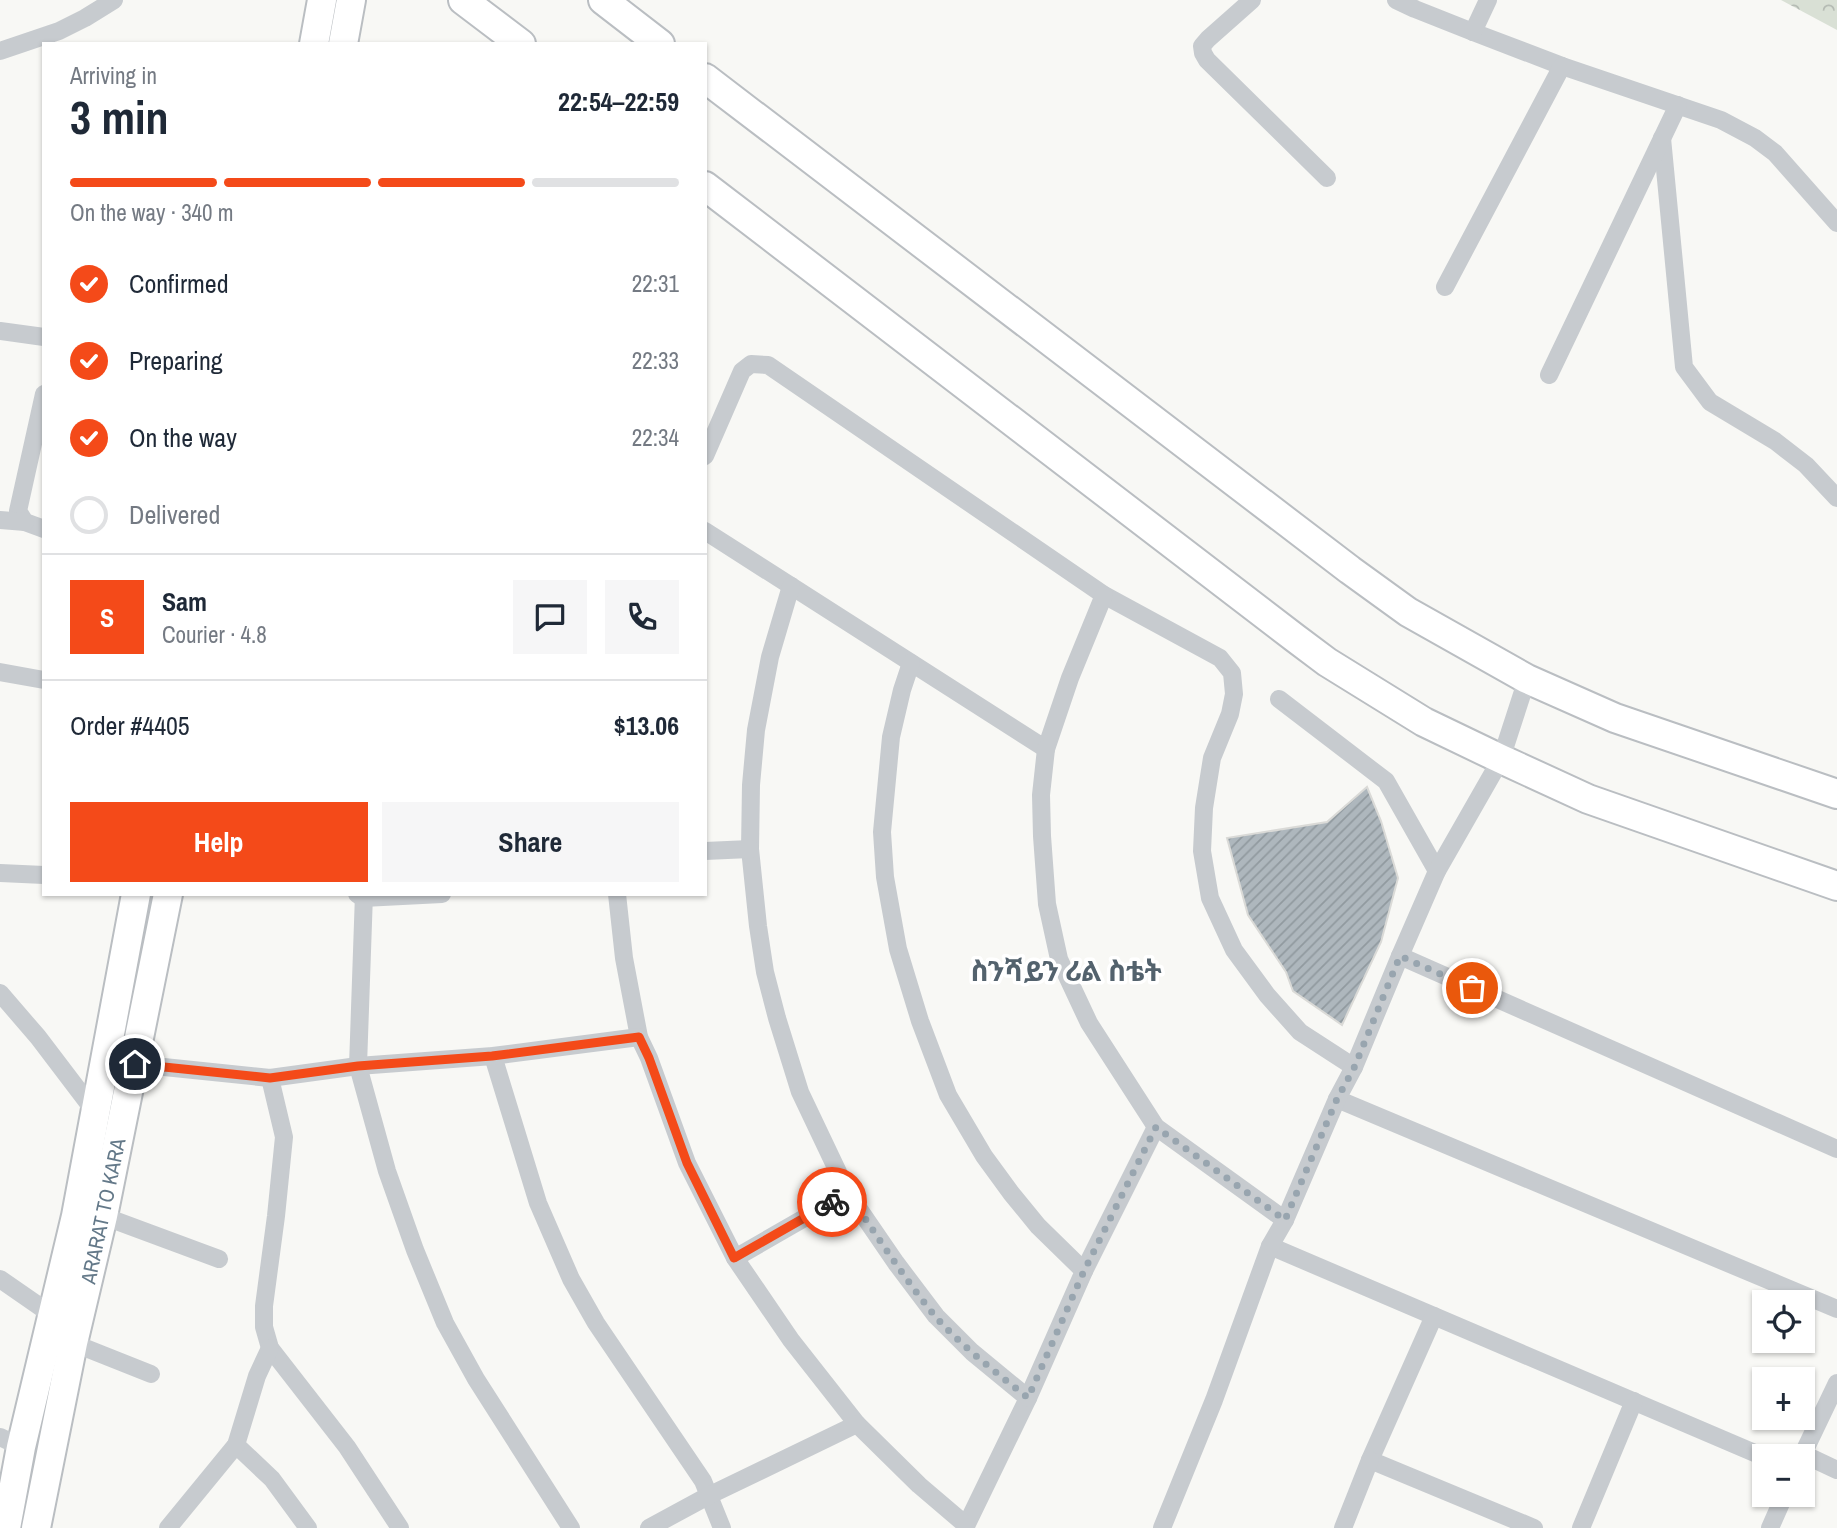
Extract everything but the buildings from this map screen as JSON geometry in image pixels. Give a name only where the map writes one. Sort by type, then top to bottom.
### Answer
[{"type":"main road","points":[[314,42],[323,0]]},
{"type":"main road","points":[[344,42],[351,0]]},
{"type":"main road","points":[[463,0],[518,42]]},
{"type":"main road","points":[[603,0],[657,42]]},
{"type":"main road","points":[[707,80],[1408,612],[1527,679],[1615,718],[1837,794]]},
{"type":"main road","points":[[707,188],[1327,662],[1424,722],[1588,799],[1837,886]]},
{"type":"main road","name":"ARARAT TO KARA","points":[[36,1528],[50,1388],[52,1315],[76,1216],[136,896]]},
{"type":"main road","name":"ARARAT TO KARA","points":[[6,1528],[11,1442],[50,1388],[73,1343],[103,1216],[168,896]]},
{"type":"street","points":[[1252,0],[1208,39],[1202,46],[1203,52],[1327,178]]},
{"type":"street","points":[[1396,0],[1562,66],[1721,120],[1755,138],[1775,153],[1837,223]]},
{"type":"street","points":[[1472,32],[1488,0]]},
{"type":"street","points":[[0,51],[59,31],[100,3]]},
{"type":"street","points":[[1445,287],[1562,66]]},
{"type":"street","points":[[1549,375],[1678,105]]},
{"type":"street","points":[[1662,138],[1684,367],[1710,402],[1775,441],[1806,465],[1837,498]]},
{"type":"street","points":[[0,331],[42,337]]},
{"type":"street","points":[[707,451],[742,372],[751,364],[768,365],[1104,595],[1220,659],[1232,673],[1234,694],[1230,714],[1212,758],[1204,808],[1202,851],[1210,898],[1234,950],[1267,995],[1300,1032],[1354,1068]]},
{"type":"street","points":[[25,522],[18,511],[42,403]]},
{"type":"street","points":[[0,520],[25,522],[42,528]]},
{"type":"street","points":[[707,532],[1046,749]]},
{"type":"street","points":[[791,586],[770,657],[756,730],[751,785],[750,849],[758,926],[765,972],[777,1018],[800,1091],[848,1193],[936,1316],[972,1352],[1028,1398]]},
{"type":"street","points":[[1104,595],[1070,678],[1046,749],[1041,795],[1042,836],[1047,904],[1059,959],[1089,1023],[1156,1127],[1285,1220]]},
{"type":"street","points":[[911,663],[891,737],[882,831],[885,877],[898,949],[920,1021],[948,1096],[984,1156],[1011,1193],[1038,1226],[1084,1271]]},
{"type":"street","points":[[0,672],[42,680]]},
{"type":"street","points":[[1163,1528],[1214,1400],[1270,1247],[1285,1220],[1337,1099],[1354,1068],[1437,871],[1501,759],[1527,679]]},
{"type":"street","points":[[1279,699],[1386,781],[1437,871]]},
{"type":"street","points":[[707,850],[750,849]]},
{"type":"street","points":[[0,873],[42,875]]},
{"type":"street","points":[[361,896],[358,1066],[387,1171],[415,1250],[446,1323],[476,1379],[571,1528]]},
{"type":"street","points":[[617,896],[624,958],[639,1037],[687,1163],[734,1258],[792,1340],[857,1424],[965,1526],[1028,1398],[1084,1271],[1156,1127]]},
{"type":"street","points":[[1400,956],[1837,1149]]},
{"type":"street","points":[[0,993],[38,1037],[95,1112]]},
{"type":"street","points":[[135,1064],[270,1078],[358,1066],[492,1056],[639,1037]]},
{"type":"street","points":[[492,1056],[538,1203],[571,1279],[596,1323],[704,1481],[723,1528]]},
{"type":"street","points":[[270,1078],[284,1137],[264,1306],[264,1327],[270,1348],[346,1447],[400,1528]]},
{"type":"street","points":[[1337,1099],[1837,1309]]},
{"type":"street","points":[[734,1258],[848,1193]]},
{"type":"street","points":[[103,1216],[219,1259]]},
{"type":"street","points":[[1270,1247],[1752,1452]]},
{"type":"street","points":[[0,1279],[52,1315]]},
{"type":"street","points":[[1343,1528],[1434,1316]]},
{"type":"street","points":[[73,1343],[151,1374]]},
{"type":"street","points":[[168,1528],[236,1445],[257,1376],[270,1348]]},
{"type":"street","points":[[1807,1444],[1837,1383]]},
{"type":"street","points":[[1581,1528],[1634,1401]]},
{"type":"street","points":[[649,1528],[708,1496],[857,1424]]},
{"type":"street","points":[[236,1445],[272,1479],[308,1528]]},
{"type":"street","points":[[1370,1460],[1534,1528]]},
{"type":"street","points":[[1815,1461],[1837,1470]]},
{"type":"street","points":[[1770,1528],[1779,1507]]},
{"type":"green space","points":[[1781,0],[1837,0],[1837,30]]},
{"type":"way so far","points":[[832,1202],[848,1193],[936,1316],[972,1352],[1028,1398],[1084,1271],[1156,1127],[1285,1220],[1337,1099],[1354,1068],[1400,956],[1472,988]]},
{"type":"district","name":"ስንሻይን ሪል ስቴት","points":[[1066,971]]},
{"type":"route","points":[[135,1064],[270,1078],[358,1066],[492,1056],[639,1037],[687,1163],[734,1258],[832,1202]]}]
